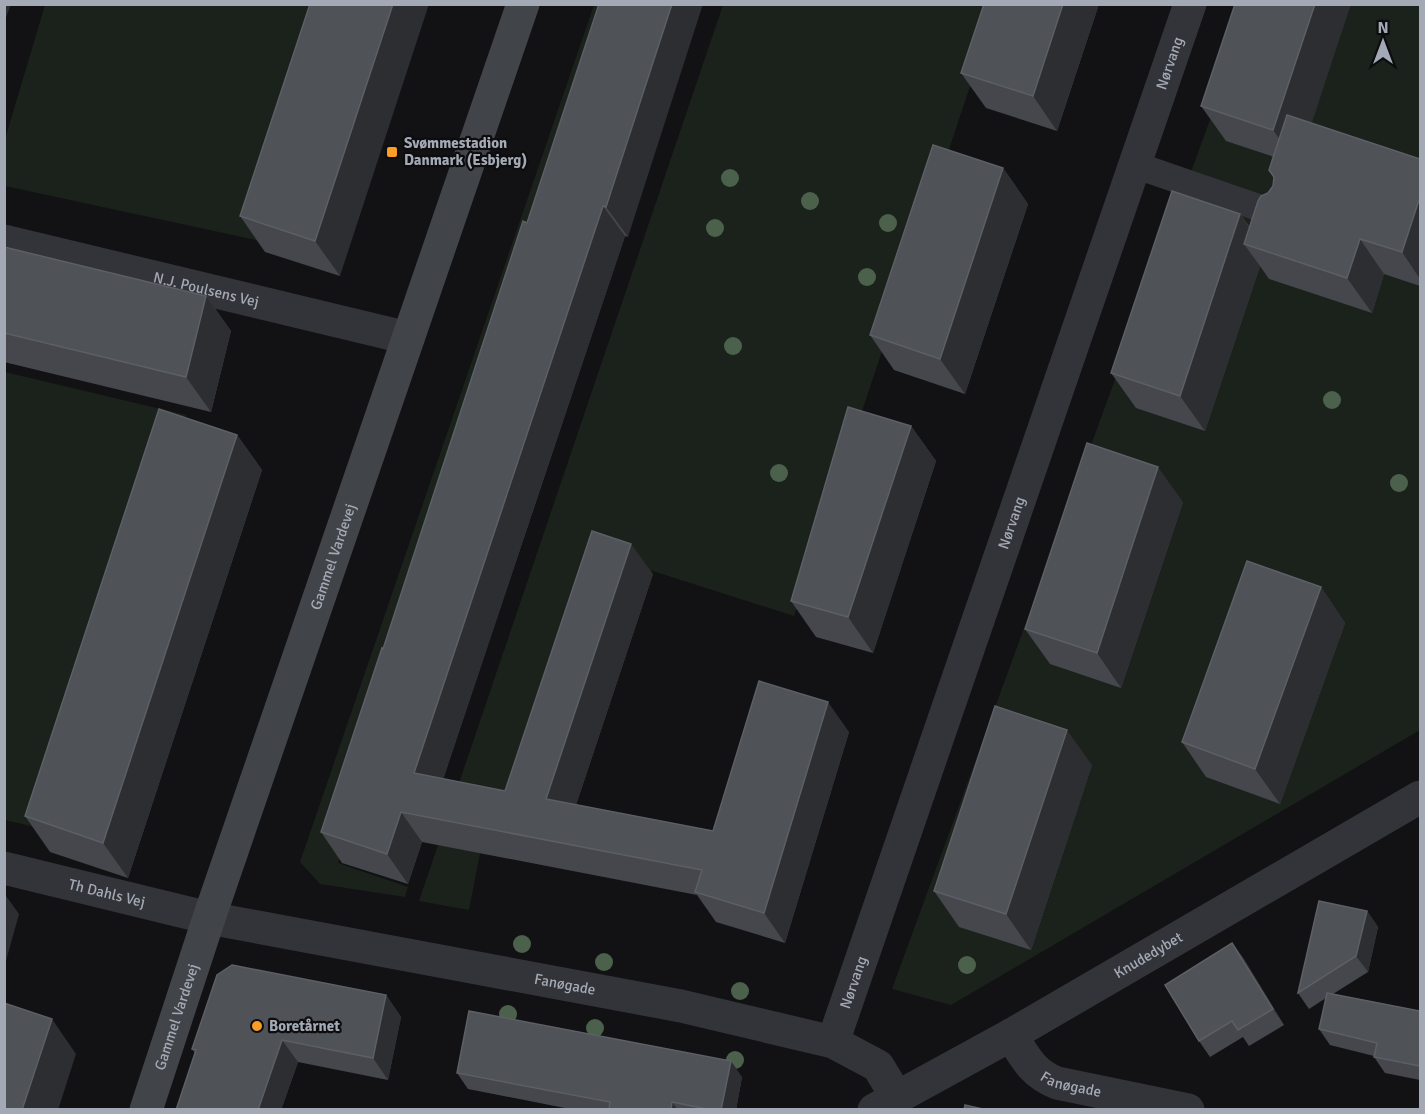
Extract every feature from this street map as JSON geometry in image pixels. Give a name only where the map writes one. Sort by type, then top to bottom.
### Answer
[{"type":"street","name":"Gammel Vardevej","points":[[146,1110],[209,918],[523,4]]},
{"type":"street","name":"Nørvang","points":[[833,1042],[1190,4]]},
{"type":"street","name":"N.J. Poulsens Vej","points":[[4,241],[408,338]]},
{"type":"street","name":"Knudedybet","points":[[885,1103],[1011,1035],[1420,797]]},
{"type":"street","name":"Th Dahls Vej","points":[[4,868],[209,918]]},
{"type":"street","name":"Fanøgade","points":[[209,918],[681,1006],[833,1042],[878,1066],[885,1103]]},
{"type":"street","name":"Fanøgade","points":[[1011,1035],[1032,1067],[1043,1077],[1057,1083],[1188,1110]]},
{"type":"lane","points":[[1135,165],[1283,216]]},
{"type":"shaded area","points":[[45,5],[340,5],[265,242],[5,186],[5,139]]},
{"type":"shaded area","points":[[594,5],[623,5],[338,863],[408,887],[405,897],[320,884],[300,862]]},
{"type":"shaded area","points":[[723,5],[997,5],[794,616],[609,557],[525,819],[488,812],[469,910],[419,901]]},
{"type":"shaded area","points":[[1252,5],[1420,5],[1420,730],[951,1005],[892,989]]},
{"type":"shaded area","points":[[5,372],[186,415],[51,831],[5,820]]},
{"type":"building","points":[[310,4],[393,4],[315,241],[240,216]]},
{"type":"building","points":[[599,4],[672,4],[606,207],[603,206],[414,773],[505,791],[592,531],[631,544],[546,799],[713,831],[759,681],[828,702],[764,913],[695,892],[702,870],[401,812],[387,854],[321,832],[523,221],[527,223]]},
{"type":"building","points":[[984,4],[1063,4],[1033,96],[961,73]]},
{"type":"building","points":[[1235,4],[1315,4],[1273,130],[1201,106]]},
{"type":"building","points":[[1287,115],[1420,159],[1420,197],[1402,252],[1360,239],[1347,278],[1244,244],[1258,201],[1273,186],[1274,177],[1269,170]]},
{"type":"building","points":[[933,145],[1003,168],[940,359],[870,335]]},
{"type":"building","points":[[1172,191],[1240,214],[1180,396],[1111,373]]},
{"type":"building","points":[[4,247],[206,296],[186,377],[4,333]]},
{"type":"building","points":[[848,407],[911,426],[848,617],[791,601]]},
{"type":"building","points":[[159,409],[237,435],[103,843],[25,816]]},
{"type":"building","points":[[1087,443],[1158,467],[1097,653],[1025,629]]},
{"type":"building","points":[[1247,561],[1321,587],[1255,769],[1182,742]]},
{"type":"building","points":[[995,706],[1067,730],[1006,914],[934,891]]},
{"type":"building","points":[[1319,901],[1367,911],[1356,956],[1298,993]]},
{"type":"building","points":[[1232,943],[1273,1009],[1238,1030],[1232,1021],[1199,1041],[1165,985]]},
{"type":"building","points":[[232,965],[386,995],[373,1058],[282,1040],[258,1110],[176,1110],[196,1050],[192,1049],[217,975]]},
{"type":"building","points":[[1327,993],[1420,1011],[1420,1066],[1374,1057],[1377,1043],[1319,1029]]},
{"type":"building","points":[[4,1003],[52,1019],[22,1110],[4,1110]]},
{"type":"building","points":[[469,1011],[731,1061],[721,1110],[672,1102],[671,1110],[609,1110],[610,1102],[457,1073]]},
{"type":"building","points":[[965,1105],[987,1110],[964,1110]]},
{"type":"place","name":"Svømmestadion Danmark (Esbjerg)","points":[[392,152]]},
{"type":"place","name":"Boretårnet","points":[[257,1026]]}]
